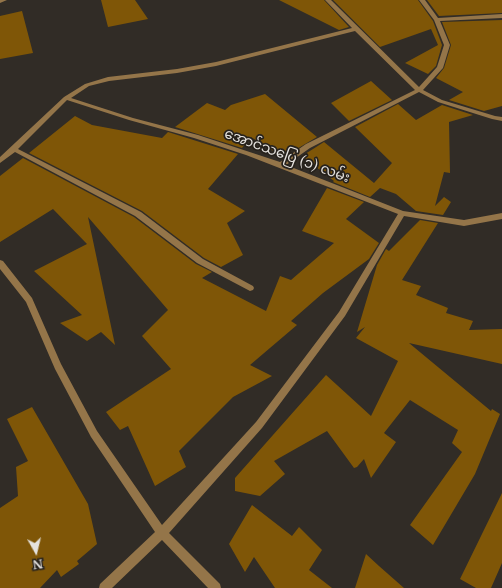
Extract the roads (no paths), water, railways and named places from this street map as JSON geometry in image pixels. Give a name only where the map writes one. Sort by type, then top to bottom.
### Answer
[{"type":"street","points":[[328,0],[419,90],[440,102],[502,119]]},
{"type":"street","points":[[281,165],[308,146],[419,90],[440,68],[446,45],[437,20],[422,0]]},
{"type":"street","points":[[437,20],[502,16]]},
{"type":"street","points":[[0,161],[66,98],[88,85],[108,79],[177,71],[216,64],[356,29]]},
{"type":"street","name":"အောင်သပြေ (၁) လမ်း","points":[[66,98],[131,119],[196,136],[281,165],[402,213],[464,223],[502,216]]},
{"type":"street","points":[[14,149],[138,214],[200,261],[250,288]]},
{"type":"street","points":[[104,588],[162,533],[259,425],[337,320],[402,213]]},
{"type":"street","points":[[0,263],[29,300],[58,366],[94,434],[162,533],[216,588]]}]
